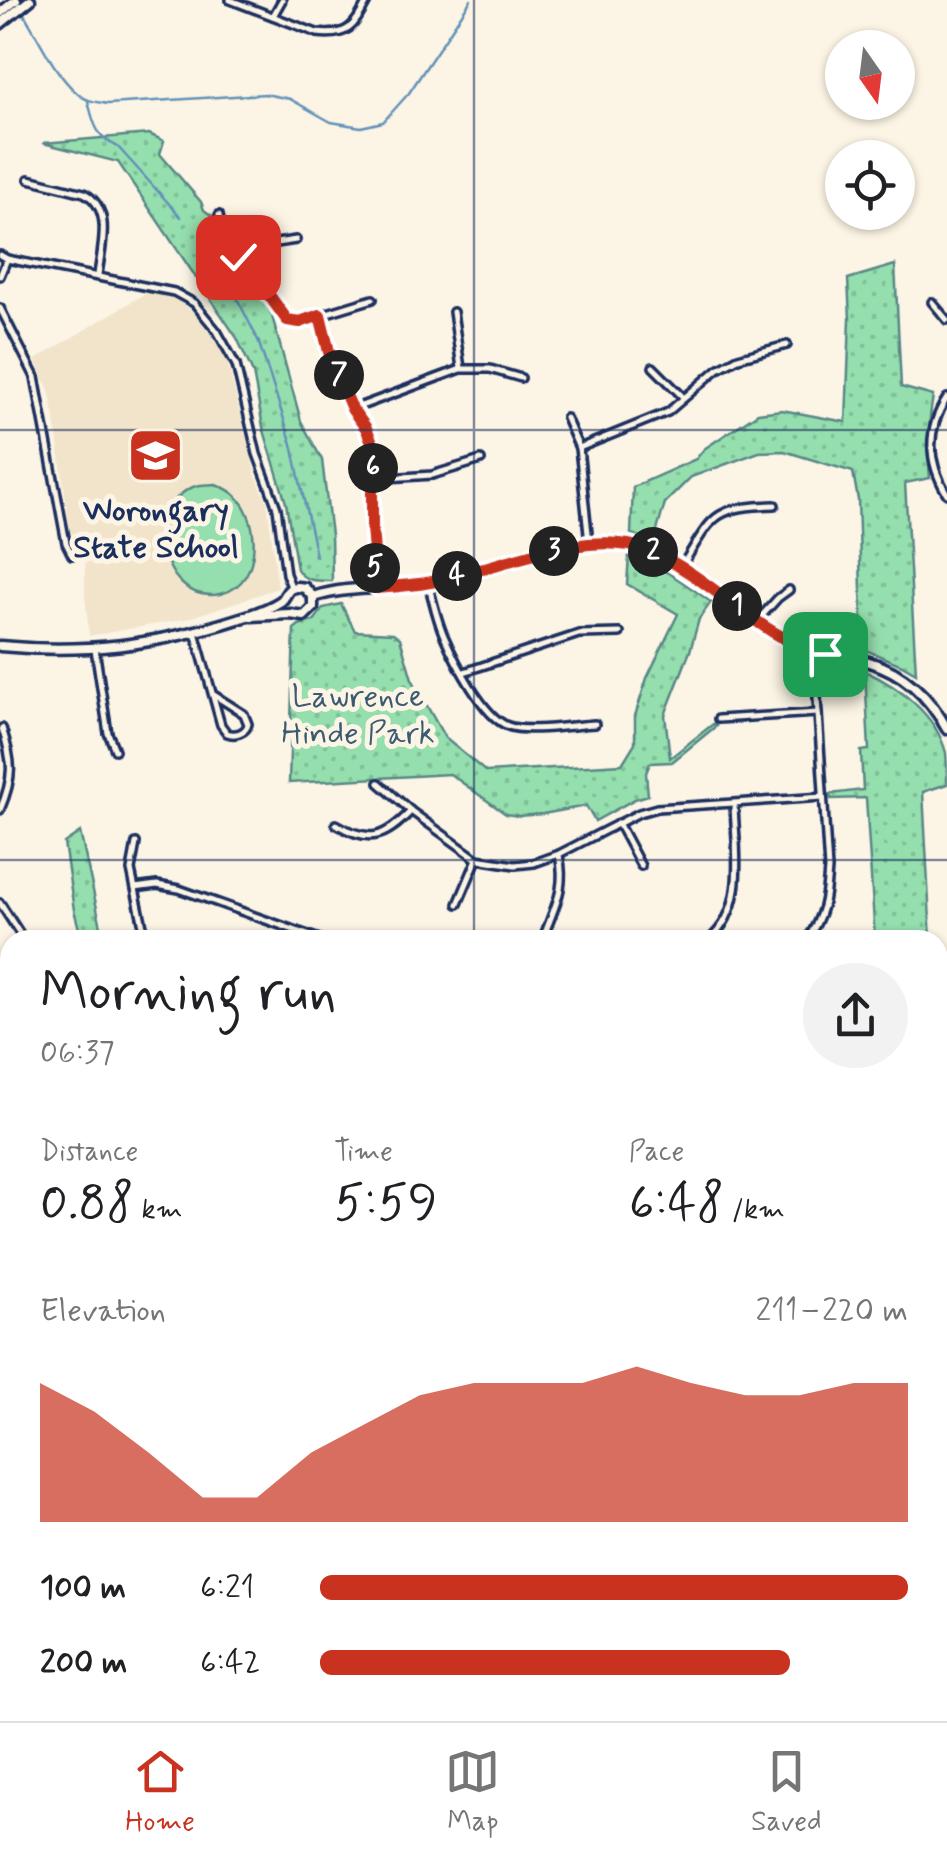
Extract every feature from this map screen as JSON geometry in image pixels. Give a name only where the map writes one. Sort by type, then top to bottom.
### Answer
[{"type":"street","points":[[0,13],[16,0]]},
{"type":"street","points":[[0,24],[30,0]]},
{"type":"street","points":[[230,0],[316,34],[332,35],[354,26],[368,0]]},
{"type":"street","points":[[273,16],[282,0]]},
{"type":"street","points":[[30,179],[84,193],[98,205],[104,223],[98,276]]},
{"type":"street","points":[[219,216],[231,251],[287,320],[300,322],[373,299]]},
{"type":"street","points":[[238,257],[264,245],[296,240]]},
{"type":"street","points":[[0,255],[174,292],[194,303],[230,352],[240,379],[257,454],[274,498],[292,589]]},
{"type":"street","points":[[0,276],[8,259]]},
{"type":"street","points":[[932,302],[947,320]]},
{"type":"street","points":[[0,308],[35,377],[66,542],[72,555]]},
{"type":"street","points":[[453,312],[461,369]]},
{"type":"street","points":[[320,315],[331,360],[352,409],[372,442],[377,588]]},
{"type":"street","points":[[579,448],[668,412],[718,368],[738,358],[787,345]]},
{"type":"street","points":[[653,366],[684,398]]},
{"type":"street","points":[[352,409],[461,369],[490,369],[521,378]]},
{"type":"street","points":[[947,398],[931,435],[933,460],[947,494]]},
{"type":"street","points":[[566,418],[579,448],[589,543]]},
{"type":"street","points":[[372,479],[432,475],[481,460]]},
{"type":"street","points":[[680,568],[716,517],[734,508],[775,505]]},
{"type":"street","points":[[313,596],[428,583],[589,543],[633,546],[680,568],[788,640],[814,651],[872,662],[897,674],[932,706],[947,729]]},
{"type":"street","points":[[428,583],[443,634],[494,717],[504,725],[519,728],[595,724]]},
{"type":"street","points":[[0,646],[95,649],[195,632],[246,616],[284,599],[292,589],[305,588],[313,596],[313,608],[306,615],[246,616]]},
{"type":"street","points":[[758,620],[789,590]]},
{"type":"street","points":[[284,599],[290,614]]},
{"type":"street","points":[[195,632],[221,724],[227,734],[242,732],[248,724],[244,714],[214,695]]},
{"type":"street","points":[[463,672],[579,634],[620,634]]},
{"type":"street","points":[[95,649],[108,733],[115,750]]},
{"type":"street","points":[[812,930],[826,902],[828,869],[814,651]]},
{"type":"street","points":[[718,719],[818,714]]},
{"type":"street","points":[[0,810],[12,766],[2,728]]},
{"type":"street","points":[[378,783],[476,859],[515,865],[559,854],[639,813],[657,808],[823,797]]},
{"type":"street","points":[[719,930],[729,915],[735,894],[734,804]]},
{"type":"street","points":[[336,824],[356,836],[373,836],[387,833],[411,810]]},
{"type":"street","points":[[618,823],[641,866]]},
{"type":"street","points":[[136,843],[131,870],[144,930]]},
{"type":"street","points":[[546,930],[562,886],[559,854]]},
{"type":"street","points":[[458,904],[476,859]]},
{"type":"street","points":[[136,888],[179,888],[292,930]]},
{"type":"street","points":[[0,904],[17,930]]},
{"type":"shaded area","name":"Worongary State School","points":[[149,291],[176,298],[198,316],[226,357],[256,476],[267,502],[278,588],[186,619],[89,636],[85,551],[70,531],[54,414],[49,390],[35,360]]},
{"type":"green space","points":[[149,134],[164,141],[160,154],[204,210],[215,218],[220,240],[234,265],[262,296],[272,316],[301,421],[322,460],[332,581],[307,579],[297,569],[286,503],[263,427],[253,373],[237,338],[118,162],[43,143]]},
{"type":"green space","points":[[895,265],[901,387],[933,396],[928,437],[930,478],[905,483],[916,673],[863,649],[858,500],[853,472],[784,451],[759,452],[691,477],[665,503],[654,541],[631,534],[633,487],[696,459],[704,449],[758,413],[782,410],[846,422],[848,279]]},
{"type":"green space","points":[[216,484],[232,492],[243,505],[252,526],[253,551],[241,582],[214,595],[195,592],[180,582],[164,550],[163,531],[178,498],[196,486]]},
{"type":"green space","name":"Lawrence Hinde Park","points":[[629,556],[682,581],[711,602],[699,619],[665,715],[670,758],[713,724],[716,726],[672,762],[650,763],[646,773],[648,795],[595,821],[586,806],[543,814],[506,814],[450,774],[289,783],[294,629],[314,621],[323,608],[341,604],[355,631],[393,633],[400,638],[412,679],[445,738],[486,772],[622,764],[635,743],[635,716],[647,678],[678,614],[627,584]]},
{"type":"green space","points":[[865,671],[891,685],[925,714],[946,753],[947,784],[923,792],[930,930],[874,930],[866,798],[831,799],[830,794],[863,790],[861,751],[869,750]]},
{"type":"green space","points":[[80,832],[102,930],[79,930],[64,843]]},
{"type":"waterway","points":[[21,9],[61,75],[87,99],[108,104],[265,94],[290,99],[331,122],[361,127],[383,122],[409,93],[471,0]]},
{"type":"waterway","points":[[88,101],[100,134],[118,147],[181,217]]},
{"type":"waterway","points":[[199,271],[235,294],[258,340],[292,444],[316,556]]},
{"type":"place","name":"Worongary State School","points":[[156,455]]},
{"type":"route","points":[[238,257],[287,320],[300,322],[320,315],[331,360],[352,409],[372,442],[377,588],[442,580],[581,544],[608,542],[655,554],[788,640],[825,654]]}]
